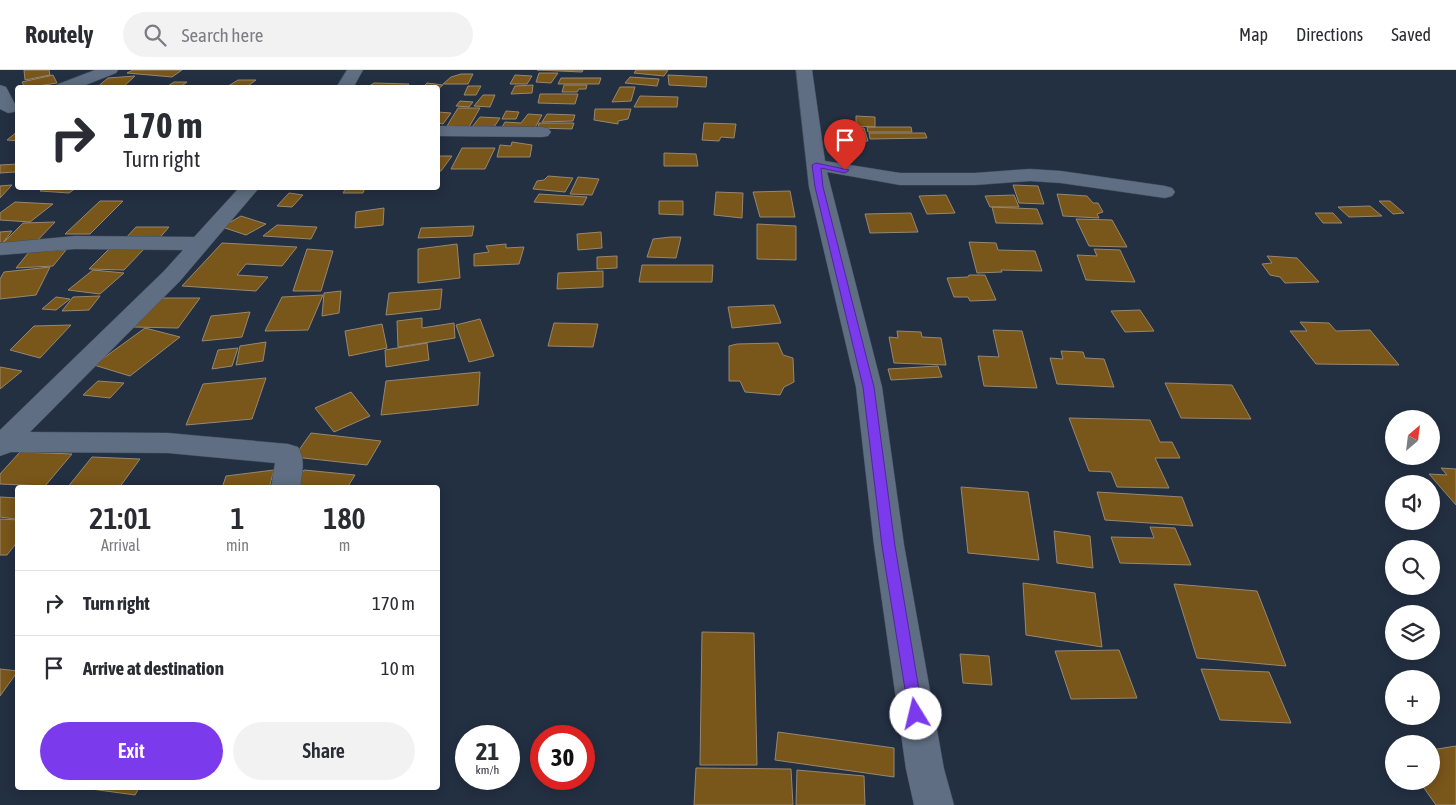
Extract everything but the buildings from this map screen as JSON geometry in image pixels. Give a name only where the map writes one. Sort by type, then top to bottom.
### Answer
[{"type":"street","points":[[70,85],[110,70]]},
{"type":"street","points":[[346,85],[355,70]]},
{"type":"street","points":[[804,70],[819,187],[869,387],[889,546],[925,770],[934,805]]},
{"type":"street","points":[[0,90],[8,108]]},
{"type":"street","points":[[440,131],[542,132]]},
{"type":"street","points":[[816,165],[900,179],[975,179],[1030,175],[1165,192]]},
{"type":"street","points":[[2,444],[121,328],[202,244],[247,190]]},
{"type":"street","points":[[0,249],[50,243],[202,244]]},
{"type":"street","points":[[2,444],[168,443],[288,454],[289,465],[286,485]]},
{"type":"route","points":[[845,170],[816,165],[819,187],[831,229],[849,314],[869,387],[889,546],[916,714]]}]
